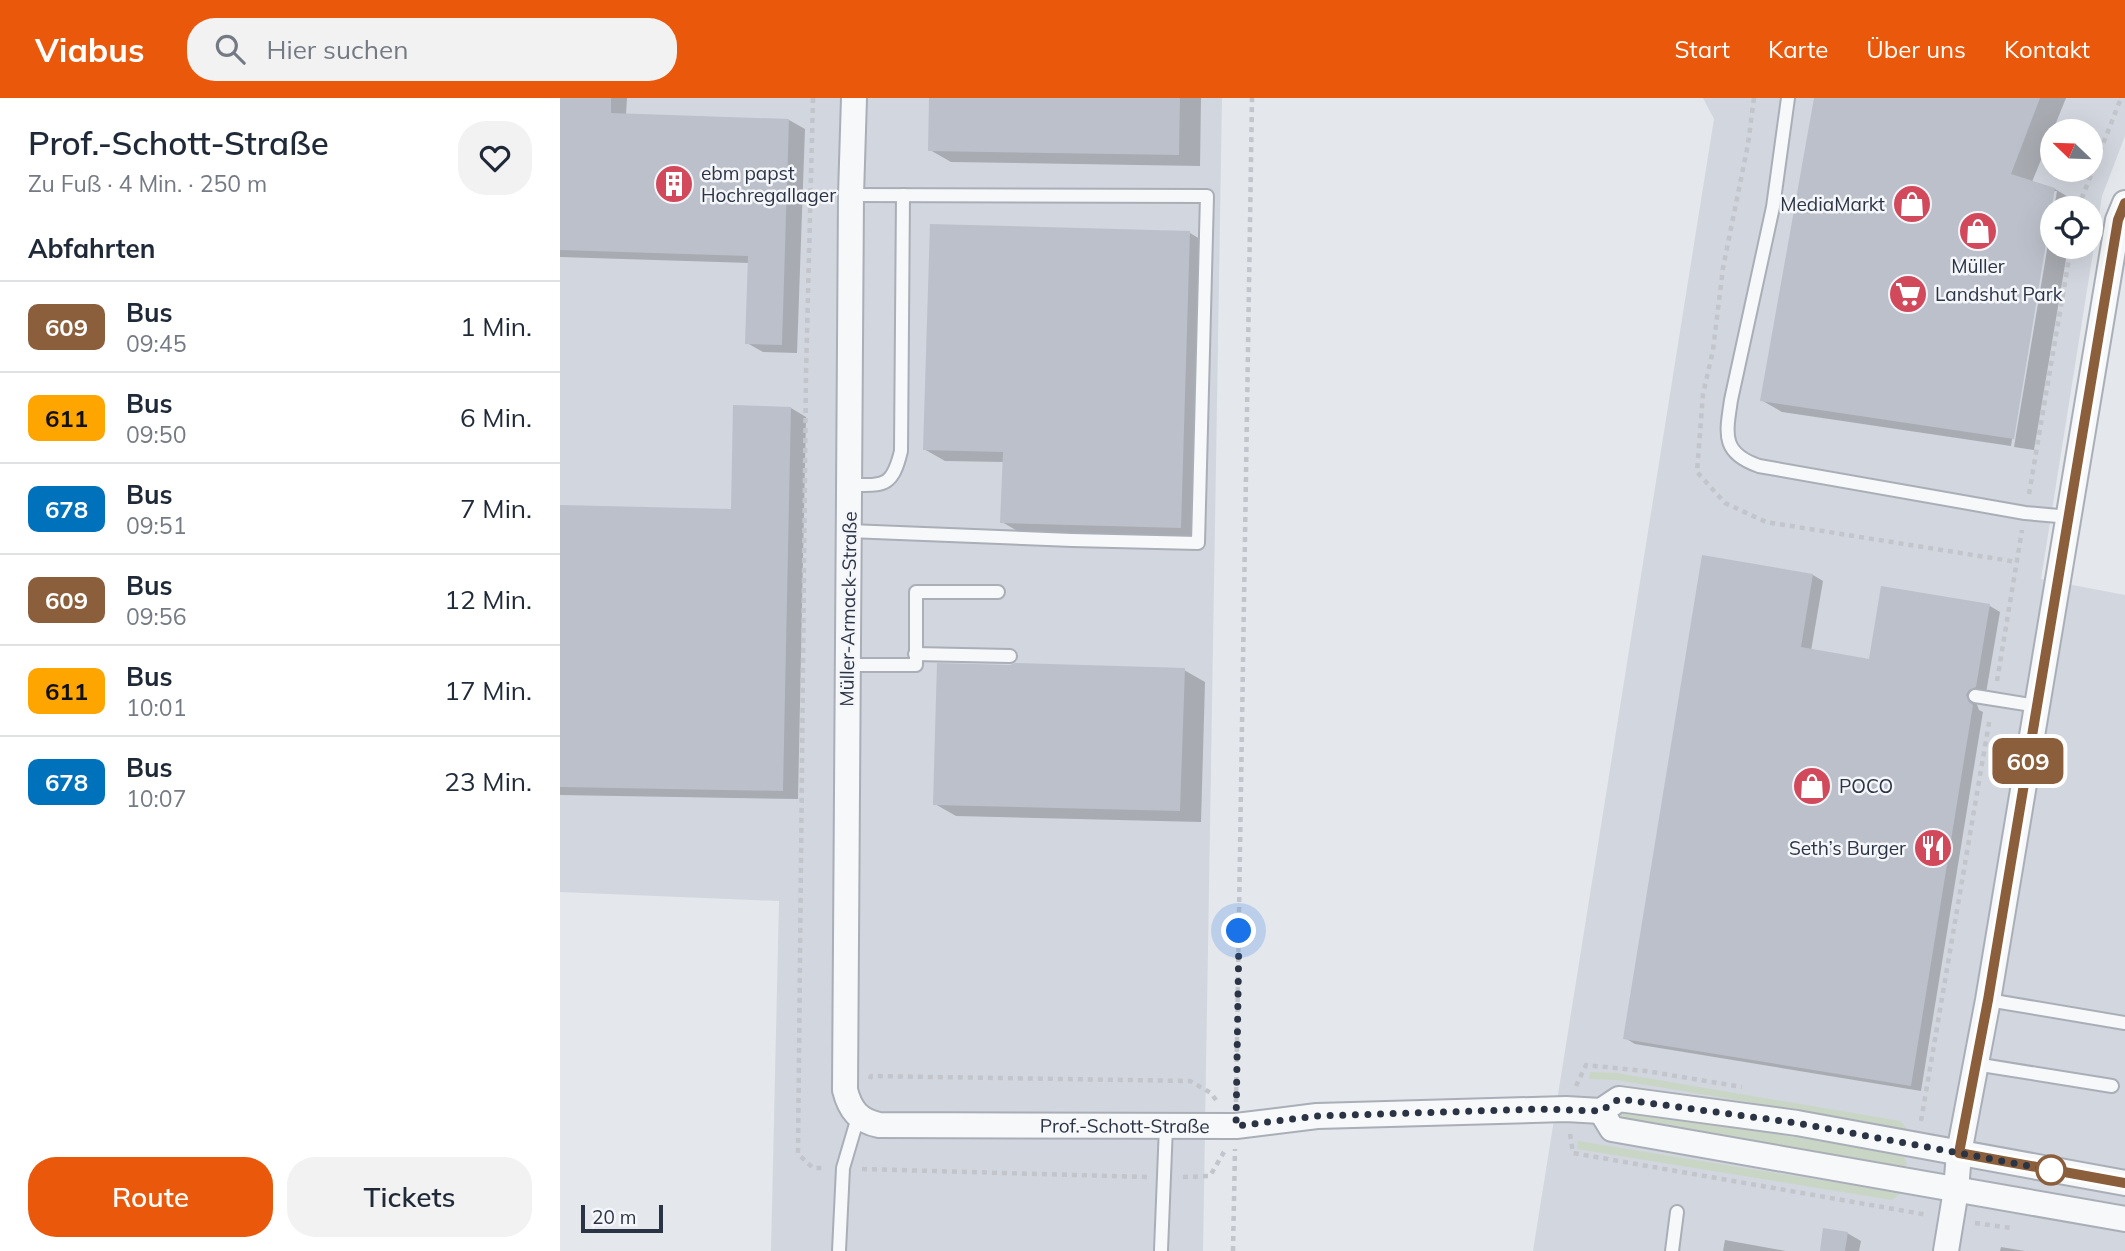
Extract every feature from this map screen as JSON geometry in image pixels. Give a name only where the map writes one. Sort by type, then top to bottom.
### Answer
[{"type":"street","name":"Müller-Armack-Straße","points":[[854,98],[851,195],[845,1090],[849,1105],[859,1117]]},
{"type":"street","points":[[1946,1251],[1959,1153],[1988,1000],[2118,220],[2125,203]]},
{"type":"street","name":"Prof.-Schott-Straße","points":[[859,1117],[868,1123],[879,1125],[1236,1126],[1317,1116],[1566,1109],[1601,1111],[1619,1099],[1797,1123],[2125,1183]]},
{"type":"street","points":[[1601,1111],[1612,1129],[2125,1219]]},
{"type":"lane","points":[[1788,98],[1773,207],[1731,400],[1727,428],[1731,448],[1742,460],[1759,466],[2025,513],[2070,517]]},
{"type":"lane","points":[[849,531],[1198,543],[1207,196],[851,195]]},
{"type":"lane","points":[[849,485],[877,485],[888,481],[896,469],[901,451],[903,195]]},
{"type":"lane","points":[[847,665],[916,665],[916,592],[998,592]]},
{"type":"lane","points":[[915,654],[1010,656]]},
{"type":"lane","points":[[1975,696],[2038,706]]},
{"type":"lane","points":[[1988,1000],[2125,1023]]},
{"type":"lane","points":[[1975,1064],[2112,1086]]},
{"type":"lane","points":[[839,1251],[842,1168],[859,1117]]},
{"type":"lane","points":[[1161,1250],[1166,1126]]},
{"type":"lane","points":[[1672,1251],[1678,1212]]},
{"type":"path","points":[[813,98],[806,373],[798,1154],[813,1168],[1210,1176],[1236,1126]]},
{"type":"path","points":[[1234,1251],[1252,98]]},
{"type":"path","points":[[1754,98],[1748,144],[1723,268],[1713,350],[1703,394],[1697,472],[1725,503],[1766,522],[2017,562]]},
{"type":"path","points":[[2082,196],[2121,98]]},
{"type":"path","points":[[859,1117],[871,1076],[1190,1081],[1211,1093],[1236,1126]]},
{"type":"shaded area","points":[[560,98],[1222,98],[1203,1251],[771,1251],[779,901],[560,892]]},
{"type":"shaded area","points":[[1703,98],[2125,98],[2125,136],[2102,196],[2040,196],[2040,259],[2092,259],[2041,579],[2125,595],[2125,1251],[1533,1251],[1714,119]]},
{"type":"green space","points":[[1590,1072],[1617,1073],[1900,1121],[1912,1134],[1895,1136],[1886,1125],[1617,1080],[1589,1079]]},
{"type":"green space","points":[[1618,1110],[1885,1152],[1904,1157],[1907,1164],[1905,1167],[1898,1167],[1616,1119]]},
{"type":"green space","points":[[1578,1141],[1875,1189],[1885,1184],[1902,1192],[1892,1200],[1577,1149]]},
{"type":"building","name":"ebm papst Hochregallager","points":[[560,98],[611,98],[611,113],[789,119],[782,345],[745,344],[748,256],[560,250]]},
{"type":"building","points":[[929,98],[1180,98],[1179,155],[928,151]]},
{"type":"building","name":"Landshut Park","points":[[1814,98],[2040,98],[2011,174],[2055,188],[2054,196],[2040,196],[2040,259],[2043,259],[2014,439],[1760,401]]},
{"type":"building","points":[[930,224],[1190,231],[1181,528],[1000,523],[1003,452],[923,450]]},
{"type":"building","points":[[733,405],[791,407],[783,791],[560,787],[560,505],[731,509]]},
{"type":"building","name":"POCO","points":[[1702,555],[1813,574],[1801,647],[1869,659],[1881,586],[1990,604],[1976,687],[1966,695],[1973,705],[1911,1086],[1623,1039]]},
{"type":"building","points":[[937,663],[1185,668],[1180,811],[933,805]]},
{"type":"building","points":[[1823,1228],[1848,1232],[1845,1251],[1820,1251]]},
{"type":"bus line","name":"609","points":[[2125,203],[2118,220],[1988,1000],[1959,1153],[2125,1183]]},
{"type":"place","name":"ebm papst Hochregallager","points":[[674,184]]},
{"type":"place","name":"MediaMarkt","points":[[1912,204]]},
{"type":"place","name":"Müller","points":[[1978,231]]},
{"type":"place","name":"Landshut Park","points":[[1908,294]]},
{"type":"place","name":"POCO","points":[[1812,786]]},
{"type":"place","name":"Seth’s Burger","points":[[1933,848]]},
{"type":"route","points":[[1239,931],[1236,1126],[1317,1116],[1540,1109],[1601,1111],[1619,1099],[1797,1123],[2051,1170]]}]
